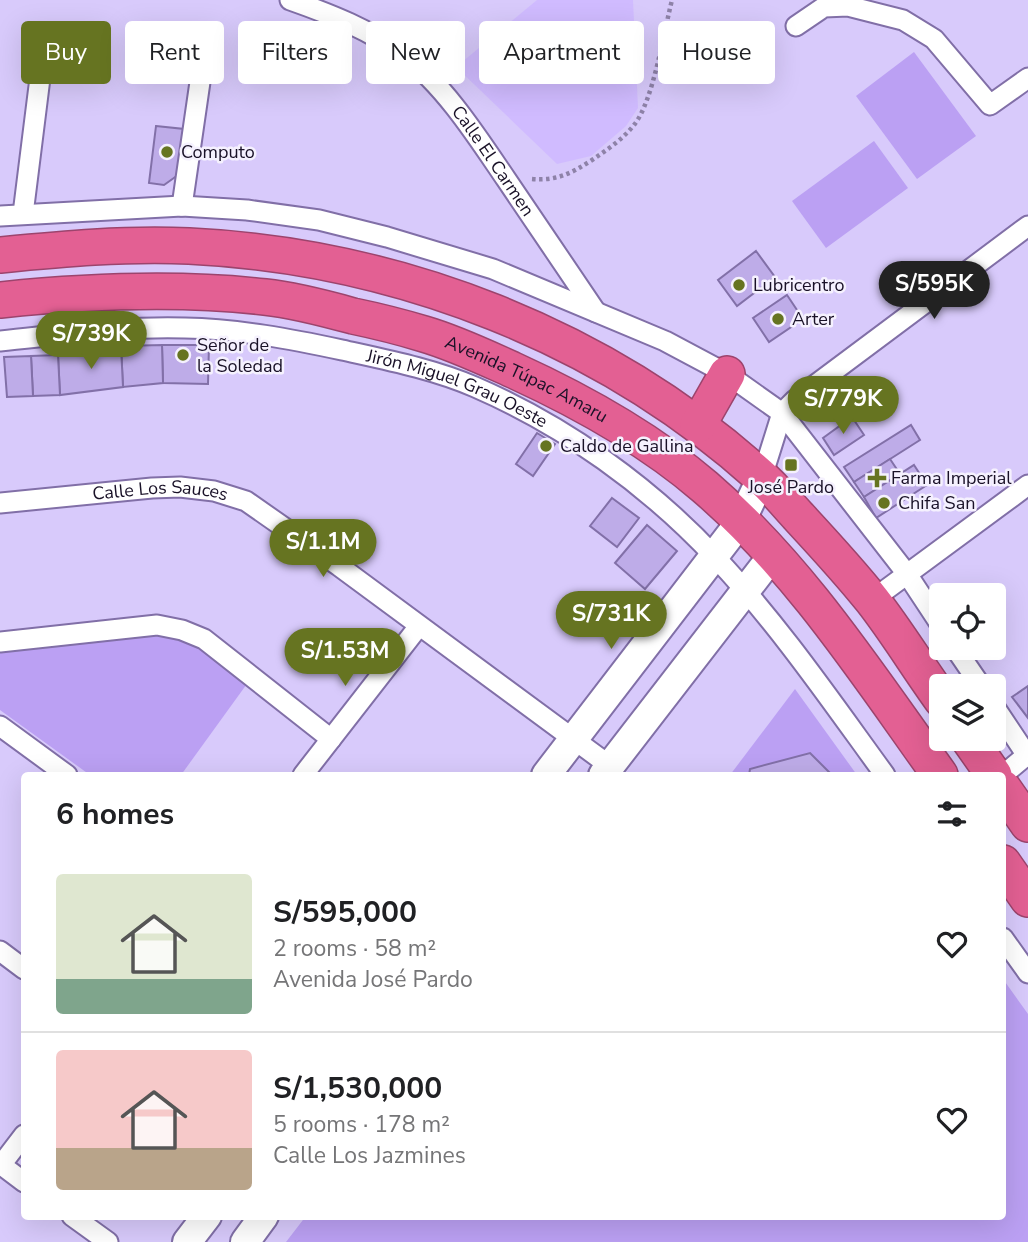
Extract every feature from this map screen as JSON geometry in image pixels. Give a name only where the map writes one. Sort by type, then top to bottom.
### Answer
[{"type":"highway","points":[[0,255],[71,248],[187,246],[253,251],[359,269],[461,300],[561,342],[606,364],[649,390],[698,425],[762,477],[872,600],[929,681]]},
{"type":"highway","name":"Avenida Túpac Amaru","points":[[0,300],[87,292],[164,290],[268,297],[426,334],[473,352],[562,393],[616,424],[704,486],[741,521],[832,624],[938,772]]},
{"type":"highway","points":[[698,425],[727,374]]},
{"type":"highway","points":[[977,751],[992,772]]},
{"type":"highway","points":[[1006,792],[1028,824]]},
{"type":"highway","points":[[1006,867],[1028,899]]},
{"type":"main road","points":[[548,772],[741,521],[762,477]]},
{"type":"main road","points":[[607,771],[773,555]]},
{"type":"main road","points":[[187,1242],[204,1220]]},
{"type":"main road","points":[[245,1242],[261,1220]]},
{"type":"street","name":"Calle El Carmen","points":[[290,0],[372,34],[406,56],[441,92],[478,138],[596,312]]},
{"type":"street","points":[[796,26],[824,7],[848,6],[903,20],[934,39],[990,105],[1028,78]]},
{"type":"street","points":[[23,214],[39,84]]},
{"type":"street","points":[[182,205],[200,84]]},
{"type":"street","points":[[0,216],[182,205],[247,210],[319,220],[387,237],[493,270],[666,341],[727,374],[782,413],[929,608]]},
{"type":"street","points":[[762,477],[782,413],[795,400],[1028,226]]},
{"type":"street","name":"Jirón Miguel Grau Oeste","points":[[0,341],[107,331],[184,328],[241,332],[400,363],[473,386],[544,420],[597,456],[657,503],[714,556],[772,622],[883,772]]},
{"type":"street","points":[[872,600],[1028,485]]},
{"type":"street","name":"Calle Los Sauces","points":[[0,503],[180,487],[214,491],[246,501],[574,739],[607,771]]},
{"type":"street","points":[[0,642],[157,625],[182,629],[204,639],[331,739]]},
{"type":"street","points":[[305,772],[419,626]]},
{"type":"street","points":[[1006,723],[1028,755],[1006,773]]},
{"type":"street","points":[[0,726],[63,772]]},
{"type":"street","points":[[1006,942],[1028,973]]},
{"type":"street","points":[[0,951],[21,966]]},
{"type":"street","points":[[21,1139],[1,1165],[21,1180]]},
{"type":"street","points":[[78,1220],[108,1242]]},
{"type":"path","points":[[505,177],[549,180],[571,174],[611,147],[636,124],[652,84],[672,0]]},
{"type":"shaded area","points":[[537,0],[633,0],[634,21],[512,21]]},
{"type":"shaded area","points":[[479,48],[479,84],[637,84],[638,108],[626,126],[591,156],[557,164],[465,76],[465,60]]},
{"type":"shaded area","points":[[914,52],[976,136],[917,179],[856,96]]},
{"type":"shaded area","points":[[874,141],[908,188],[826,248],[792,201]]},
{"type":"shaded area","points":[[178,634],[196,640],[249,681],[183,772],[86,772],[0,710],[0,647]]},
{"type":"shaded area","points":[[795,689],[855,772],[732,772]]},
{"type":"shaded area","points":[[1006,983],[1028,1014],[1028,1242],[286,1242],[303,1220],[1006,1220]]},
{"type":"building","name":"Computo","points":[[156,126],[184,129],[178,175],[164,185],[149,183]]},
{"type":"building","points":[[756,251],[775,277],[737,306],[718,280]]},
{"type":"building","name":"Arter","points":[[787,295],[803,319],[769,342],[753,318]]},
{"type":"building","points":[[162,345],[209,345],[208,384],[163,383]]},
{"type":"building","points":[[162,345],[163,383],[123,387],[121,346]]},
{"type":"building","points":[[121,346],[123,387],[60,395],[58,355]]},
{"type":"building","points":[[58,355],[60,395],[33,396],[31,356]]},
{"type":"building","points":[[31,356],[33,396],[7,397],[4,357]]},
{"type":"building","points":[[852,417],[864,435],[834,455],[823,438]]},
{"type":"building","points":[[911,425],[920,440],[854,482],[844,467]]},
{"type":"building","points":[[537,433],[555,444],[533,476],[516,464]]},
{"type":"building","name":"Farma Imperial","points":[[890,459],[900,474],[864,497],[854,482]]},
{"type":"building","points":[[914,465],[927,485],[876,518],[864,497]]},
{"type":"building","points":[[612,498],[639,518],[617,547],[590,526]]},
{"type":"building","points":[[647,525],[677,551],[645,589],[615,563]]},
{"type":"building","points":[[1028,686],[1028,718],[1012,697]]},
{"type":"building","points":[[810,753],[829,772],[750,772],[750,769]]},
{"type":"place","name":"Computo","points":[[167,152]]},
{"type":"place","name":"Lubricentro","points":[[739,285]]},
{"type":"place","name":"Arter","points":[[778,319]]},
{"type":"place","name":"Señor de la Soledad","points":[[183,355]]},
{"type":"place","name":"Caldo de Gallina","points":[[546,446]]},
{"type":"place","name":"José Pardo","points":[[791,465]]},
{"type":"place","name":"Farma Imperial","points":[[877,478]]},
{"type":"place","name":"Chifa San","points":[[884,503]]}]
